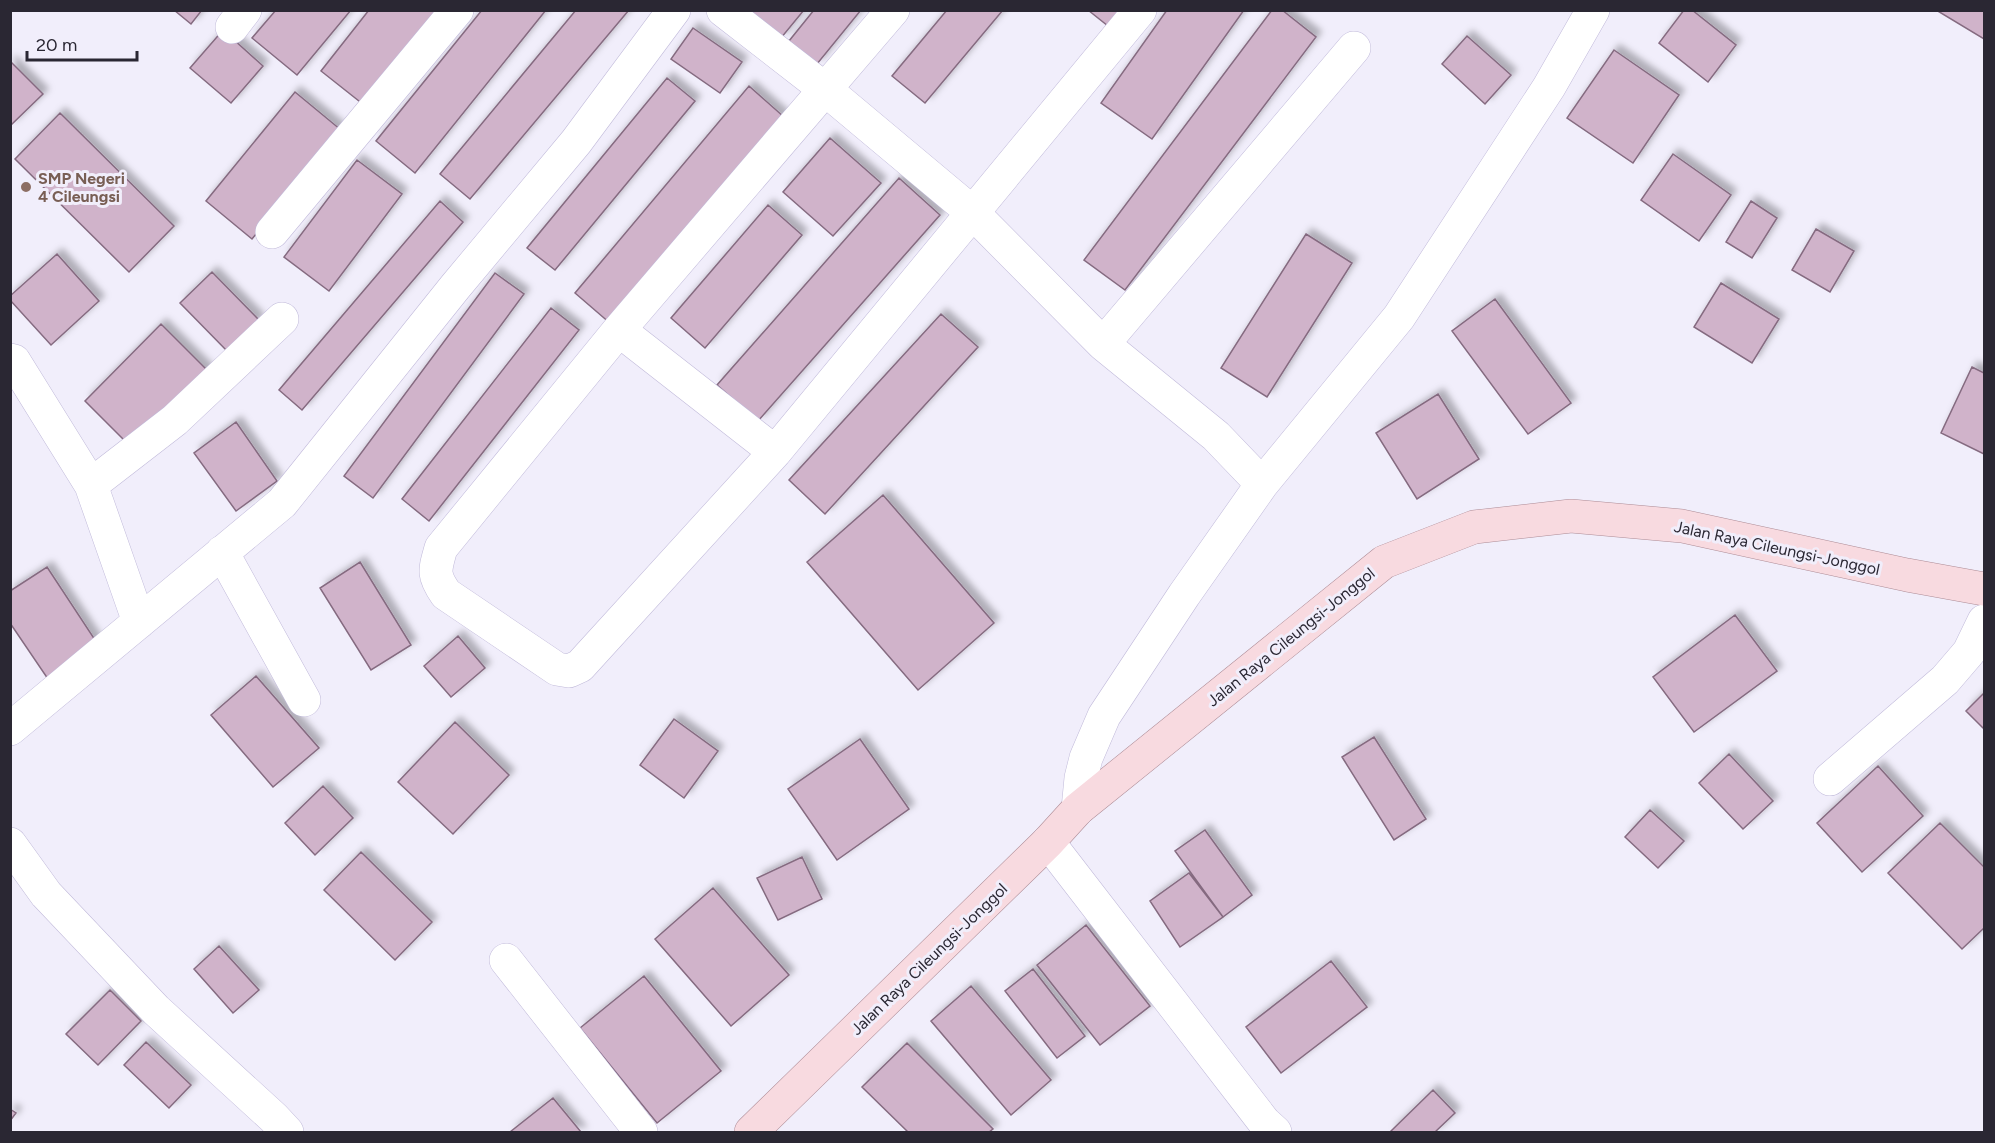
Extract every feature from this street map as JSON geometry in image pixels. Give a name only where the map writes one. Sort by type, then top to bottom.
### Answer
[{"type":"main road","name":"Jalan Raya Cileungsi-Jonggol","points":[[751,1132],[1048,842],[1078,809],[1384,562],[1473,527],[1571,516],[1682,526],[1984,590]]},
{"type":"street","points":[[272,232],[457,10]]},
{"type":"street","points":[[10,729],[282,503],[455,287],[576,142],[674,10]]},
{"type":"street","points":[[723,10],[826,90],[974,213],[1102,344],[1216,436],[1262,484]]},
{"type":"street","points":[[893,10],[619,330],[441,548],[436,565],[436,580],[446,594],[557,669],[568,671],[580,666],[775,452],[1140,10]]},
{"type":"street","points":[[1078,809],[1081,778],[1086,758],[1104,716],[1184,595],[1262,484],[1399,317],[1549,87],[1593,10]]},
{"type":"street","points":[[1102,344],[1354,48]]},
{"type":"street","points":[[91,485],[175,420],[282,319]]},
{"type":"street","points":[[619,330],[775,452]]},
{"type":"street","points":[[10,360],[14,361],[91,485],[138,622]]},
{"type":"street","points":[[222,552],[304,700]]},
{"type":"street","points":[[1830,779],[1945,680],[1969,652],[1984,621]]},
{"type":"street","points":[[1048,842],[1264,1122],[1275,1132]]},
{"type":"street","points":[[10,844],[46,894],[156,1010],[287,1132]]},
{"type":"street","points":[[506,960],[641,1132]]},
{"type":"building","points":[[174,10],[202,10],[191,24]]},
{"type":"building","points":[[276,10],[351,10],[297,75],[252,38]]},
{"type":"building","points":[[369,10],[439,10],[364,105],[321,71]]},
{"type":"building","points":[[482,10],[546,10],[415,173],[376,141]]},
{"type":"building","points":[[576,10],[629,10],[470,199],[440,174]]},
{"type":"building","points":[[747,10],[804,10],[781,38]]},
{"type":"building","points":[[814,10],[861,10],[817,64],[789,41]]},
{"type":"building","points":[[947,10],[1003,10],[925,103],[892,76]]},
{"type":"building","points":[[1088,10],[1120,10],[1108,26]]},
{"type":"building","points":[[1167,10],[1244,10],[1152,139],[1101,103]]},
{"type":"building","points":[[1272,10],[1282,10],[1316,37],[1125,290],[1084,260]]},
{"type":"building","points":[[1684,10],[1692,10],[1736,45],[1708,82],[1659,43]]},
{"type":"building","points":[[1936,10],[1984,10],[1984,39]]},
{"type":"building","points":[[693,28],[742,62],[720,93],[671,59]]},
{"type":"building","points":[[223,30],[263,66],[231,103],[190,68]]},
{"type":"building","points":[[1467,36],[1511,75],[1485,104],[1442,64]]},
{"type":"building","points":[[1614,50],[1679,95],[1633,163],[1567,118]]},
{"type":"building","points":[[10,61],[43,94],[10,126]]},
{"type":"building","points":[[667,78],[695,101],[555,270],[527,248]]},
{"type":"building","points":[[749,86],[784,117],[611,324],[575,293]]},
{"type":"building","points":[[295,92],[341,130],[252,239],[206,201]]},
{"type":"building","points":[[60,113],[174,226],[129,272],[15,159]]},
{"type":"building","points":[[830,138],[881,183],[833,236],[783,192]]},
{"type":"building","points":[[1673,154],[1731,195],[1699,241],[1641,200]]},
{"type":"building","points":[[357,160],[402,194],[329,291],[284,257]]},
{"type":"building","points":[[899,178],[940,215],[758,421],[717,385]]},
{"type":"building","points":[[440,201],[463,222],[302,410],[279,390]]},
{"type":"building","points":[[1751,201],[1777,218],[1752,258],[1726,242]]},
{"type":"building","points":[[768,205],[802,235],[705,348],[671,318]]},
{"type":"building","points":[[1816,229],[1854,251],[1830,292],[1792,270]]},
{"type":"building","points":[[1306,234],[1352,263],[1267,397],[1221,368]]},
{"type":"building","points":[[57,254],[99,301],[51,345],[10,300],[10,296]]},
{"type":"building","points":[[212,272],[259,320],[227,351],[180,303]]},
{"type":"building","points":[[495,273],[524,294],[373,498],[344,476]]},
{"type":"building","points":[[1721,283],[1779,319],[1752,363],[1694,327]]},
{"type":"building","points":[[1495,299],[1571,403],[1528,434],[1452,331]]},
{"type":"building","points":[[551,308],[579,330],[429,521],[402,499]]},
{"type":"building","points":[[941,314],[978,347],[825,514],[789,480]]},
{"type":"building","points":[[161,324],[209,372],[133,449],[85,401]]},
{"type":"building","points":[[1972,367],[1984,373],[1984,454],[1941,433]]},
{"type":"building","points":[[1438,394],[1479,459],[1417,499],[1376,433]]},
{"type":"building","points":[[236,422],[277,481],[236,511],[194,453]]},
{"type":"building","points":[[883,495],[994,623],[918,690],[807,562]]},
{"type":"building","points":[[360,562],[411,645],[371,670],[320,588]]},
{"type":"building","points":[[47,567],[101,649],[50,682],[10,623],[10,591]]},
{"type":"building","points":[[1735,615],[1777,671],[1694,732],[1653,677]]},
{"type":"building","points":[[458,636],[485,668],[451,697],[424,666]]},
{"type":"building","points":[[256,676],[319,748],[273,787],[211,715]]},
{"type":"building","points":[[1984,693],[1984,729],[1966,711]]},
{"type":"building","points":[[674,719],[718,751],[684,798],[640,765]]},
{"type":"building","points":[[455,722],[509,775],[453,834],[398,782]]},
{"type":"building","points":[[1374,737],[1426,819],[1394,840],[1342,757]]},
{"type":"building","points":[[860,739],[909,809],[837,860],[788,789]]},
{"type":"building","points":[[1729,754],[1773,801],[1743,829],[1699,783]]},
{"type":"building","points":[[1878,766],[1923,816],[1862,872],[1817,823]]},
{"type":"building","points":[[323,786],[353,818],[315,855],[285,823]]},
{"type":"building","points":[[1650,810],[1684,841],[1658,868],[1625,837]]},
{"type":"building","points":[[1940,823],[1984,867],[1984,928],[1962,949],[1888,873]]},
{"type":"building","points":[[1205,830],[1252,895],[1223,917],[1175,851]]},
{"type":"building","points":[[361,852],[432,922],[395,960],[324,890]]},
{"type":"building","points":[[802,857],[822,899],[778,920],[757,878]]},
{"type":"building","points":[[1189,873],[1223,917],[1180,947],[1150,901]]},
{"type":"building","points":[[713,888],[789,975],[731,1026],[655,939]]},
{"type":"building","points":[[1086,925],[1150,1006],[1100,1045],[1037,965]]},
{"type":"building","points":[[219,946],[259,990],[233,1013],[194,969]]},
{"type":"building","points":[[1331,961],[1367,1007],[1281,1073],[1246,1027]]},
{"type":"building","points":[[1033,969],[1085,1036],[1057,1058],[1005,991]]},
{"type":"building","points":[[644,976],[721,1071],[657,1123],[580,1028]]},
{"type":"building","points":[[971,986],[1051,1080],[1011,1115],[931,1021]]},
{"type":"building","points":[[110,990],[141,1021],[98,1065],[66,1034]]},
{"type":"building","points":[[146,1042],[191,1085],[169,1108],[124,1065]]},
{"type":"building","points":[[907,1043],[993,1129],[989,1132],[908,1132],[862,1087]]},
{"type":"building","points":[[1433,1090],[1455,1113],[1435,1132],[1390,1132]]},
{"type":"building","points":[[553,1098],[581,1132],[510,1132]]},
{"type":"building","points":[[10,1109],[16,1113],[10,1121]]},
{"type":"place","name":"SMP Negeri 4 Cileungsi","points":[[26,187]]}]
